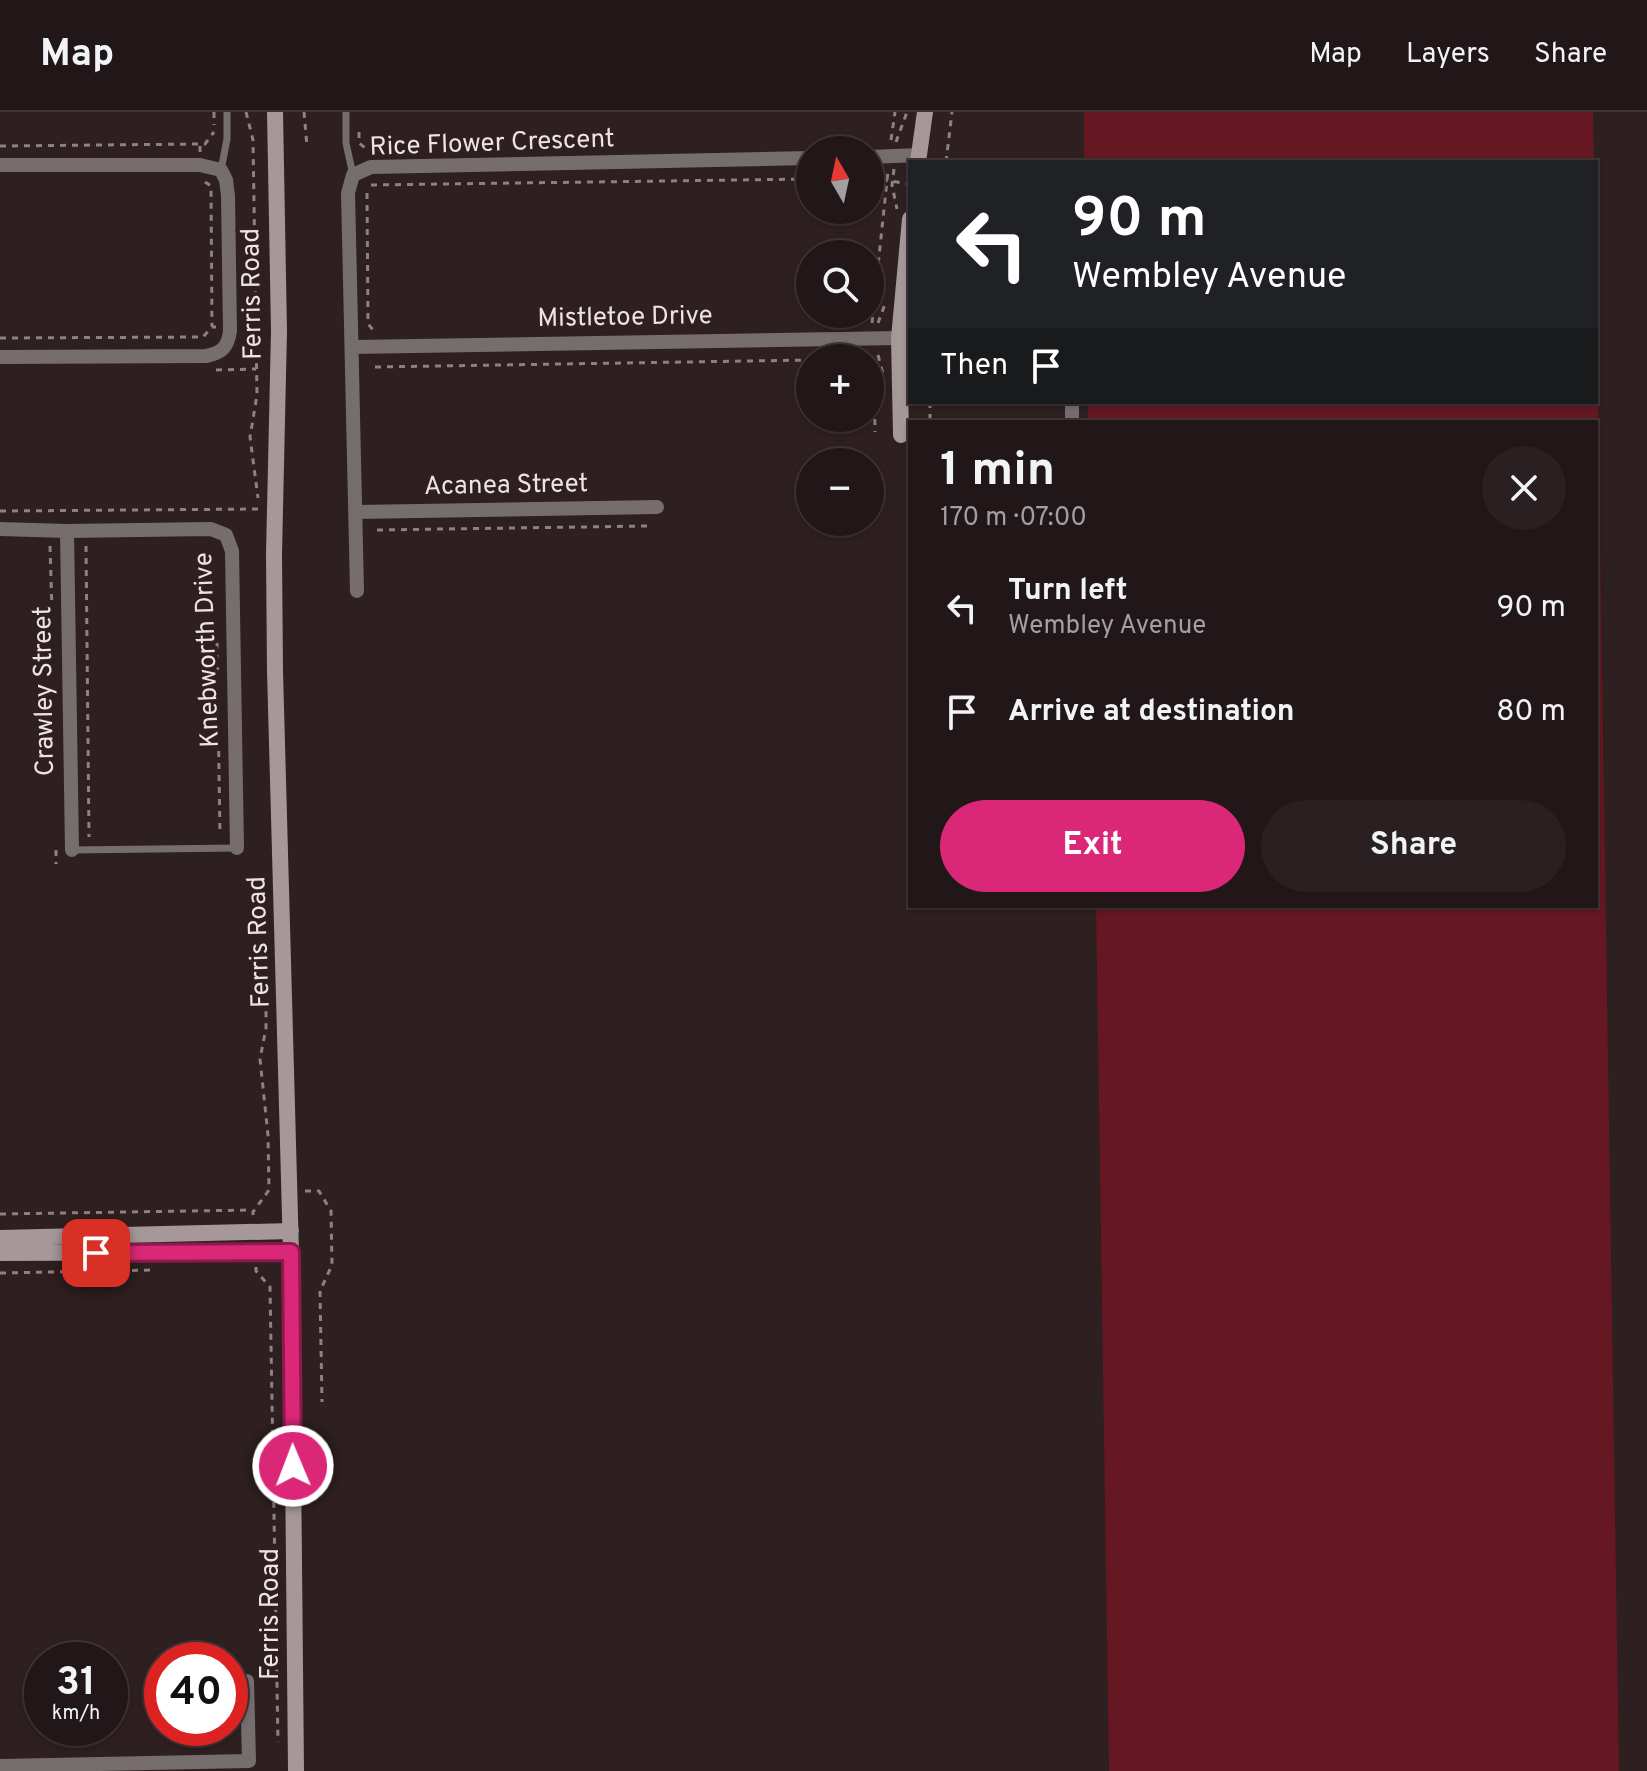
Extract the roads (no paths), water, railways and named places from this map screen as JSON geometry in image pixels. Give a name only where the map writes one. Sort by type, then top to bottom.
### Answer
[{"type":"street","name":"Ferris Road","points":[[275,112],[279,331],[275,671],[291,1231],[296,1771]]},
{"type":"street","points":[[884,157],[918,158],[925,112]]},
{"type":"street","name":"Rice Flower Crescent","points":[[357,591],[348,193],[353,175],[371,167],[796,158]]},
{"type":"street","points":[[0,165],[200,165],[221,170],[228,196],[230,327],[228,343],[223,350],[206,356],[0,357]]},
{"type":"street","points":[[901,435],[899,338],[908,241]]},
{"type":"street","name":"Mistletoe Drive","points":[[352,347],[899,338]]},
{"type":"street","name":"Acanea Street","points":[[356,512],[657,507]]},
{"type":"street","name":"Knebworth Drive","points":[[0,529],[67,539],[211,529],[220,531],[230,542],[237,848]]},
{"type":"street","name":"Crawley Street","points":[[67,539],[72,850]]},
{"type":"street","points":[[0,1238],[291,1231]]},
{"type":"street","points":[[0,1253],[291,1252]]},
{"type":"street","points":[[0,1766],[249,1766],[248,1724]]},
{"type":"lane","points":[[221,170],[227,139],[227,112]]},
{"type":"lane","points":[[346,112],[346,143],[353,175]]},
{"type":"lane","points":[[72,850],[237,848]]}]
